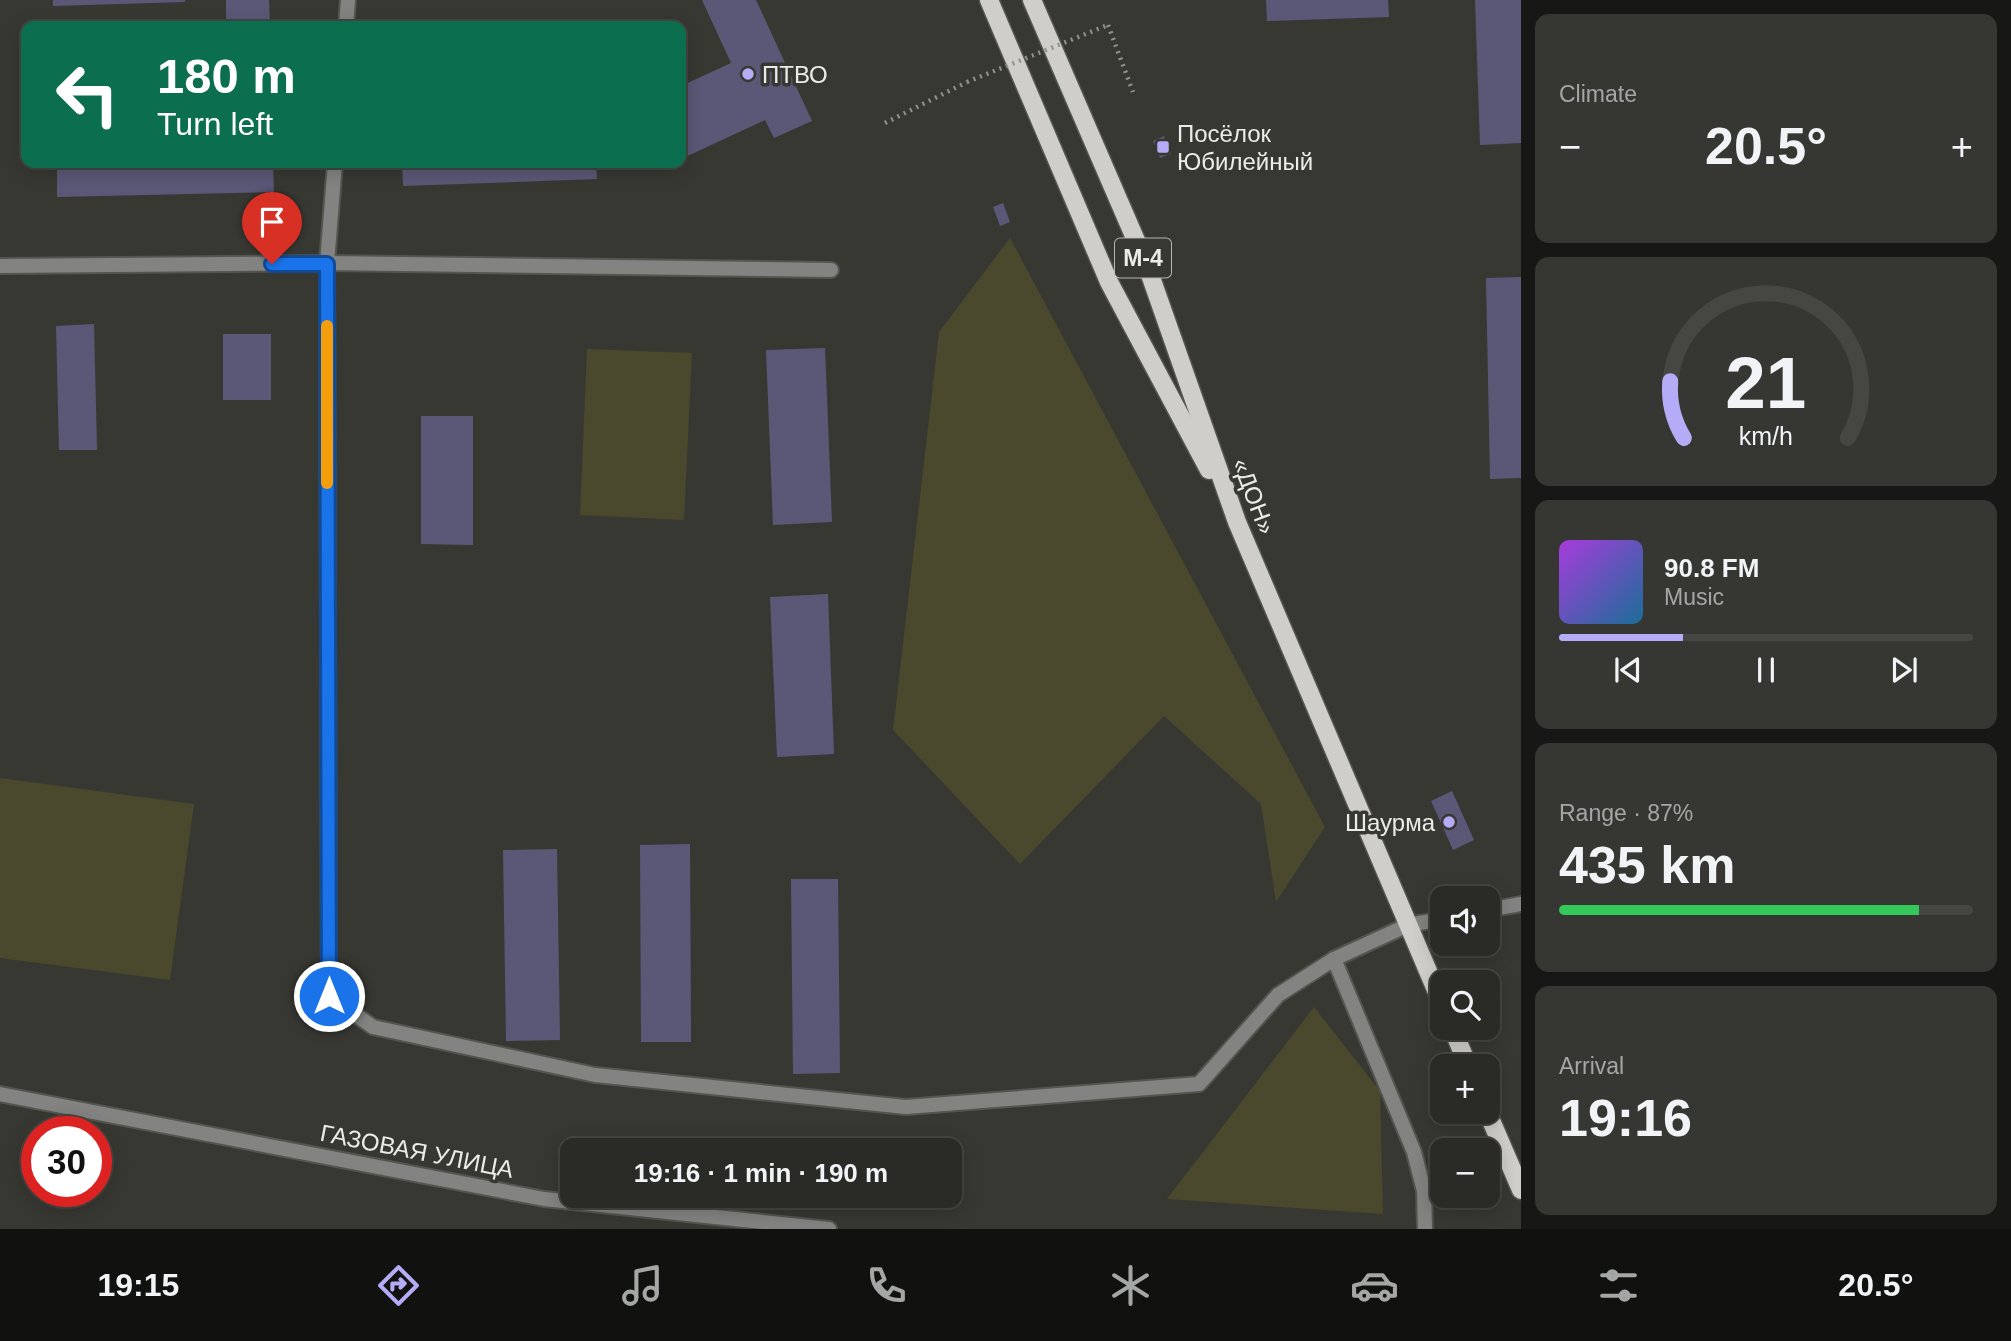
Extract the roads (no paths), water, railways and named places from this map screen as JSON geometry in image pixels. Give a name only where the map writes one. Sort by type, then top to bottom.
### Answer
[{"type":"main road","points":[[989,0],[1109,282],[1237,522]]},
{"type":"main road","name":"«ДОН»","points":[[1031,0],[1147,266],[1237,522],[1430,976]]},
{"type":"main road","points":[[1493,1124],[1521,1190]]},
{"type":"street","points":[[346,21],[348,0]]},
{"type":"street","points":[[335,168],[327,264],[329,996],[373,1027],[595,1075],[906,1107],[1199,1084],[1278,995],[1335,959],[1408,925],[1430,921]]},
{"type":"street","points":[[0,266],[327,264],[831,270]]},
{"type":"street","points":[[1500,908],[1521,904]]},
{"type":"street","points":[[1335,959],[1414,1152],[1424,1191],[1424,1229]]},
{"type":"street","name":"ГАЗОВАЯ УЛИЦА","points":[[0,1094],[544,1199],[829,1229]]},
{"type":"place","name":"ПТВО","points":[[748,74]]},
{"type":"place","name":"Посёлок Юбилейный","points":[[1163,147]]},
{"type":"place","name":"Шаурма","points":[[1449,822]]}]
